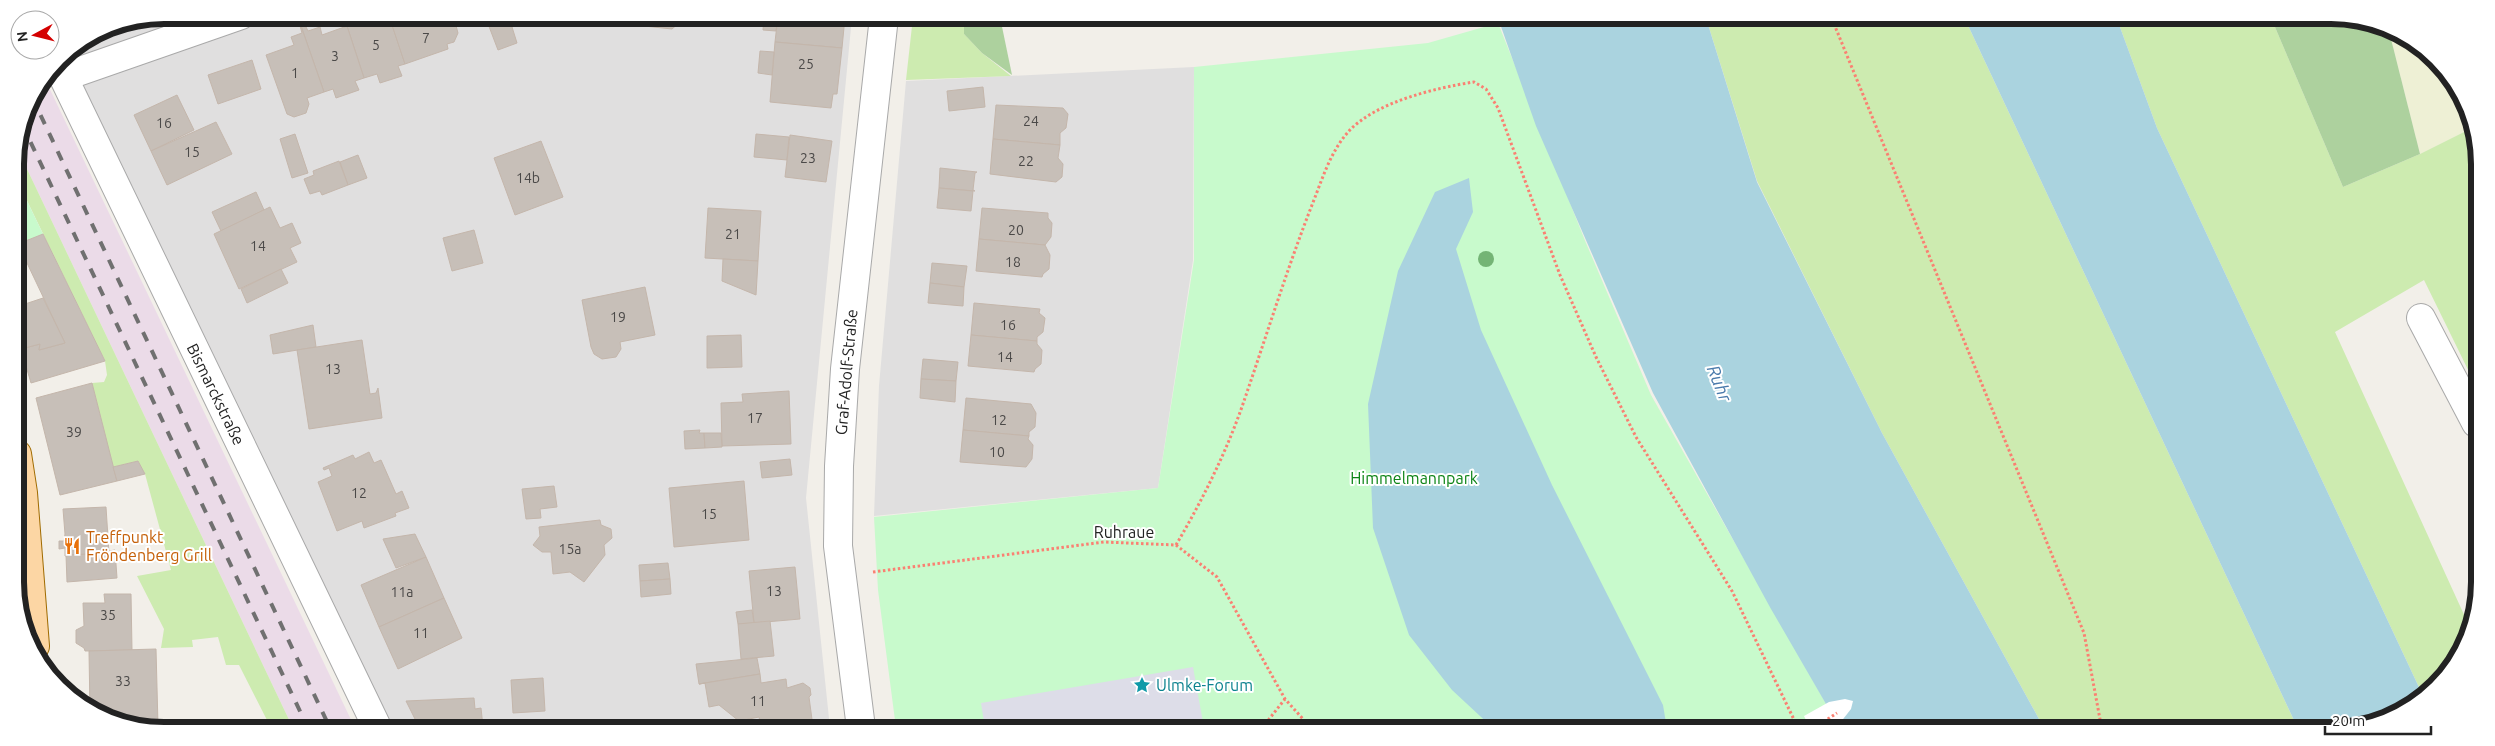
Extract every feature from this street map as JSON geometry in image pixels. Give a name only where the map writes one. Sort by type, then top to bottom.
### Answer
[{"type":"main road","points":[[24,505],[34,635]]},
{"type":"street","points":[[62,68],[211,24]]},
{"type":"street","name":"Graf-Adolf-Straße","points":[[860,722],[838,546],[839,466],[845,369],[883,24]]},
{"type":"street","name":"Bismarckstraße","points":[[60,70],[374,722]]},
{"type":"street","points":[[2421,318],[2471,413]]},
{"type":"path","points":[[1834,24],[2084,633],[2100,722]]},
{"type":"path","points":[[1176,545],[1202,500],[1244,401],[1292,257],[1332,154],[1349,131],[1370,115],[1420,93],[1474,82],[1486,89],[1498,108],[1560,275],[1605,375],[1636,437],[1732,591],[1795,722]]},
{"type":"path","name":"Ruhraue","points":[[841,576],[1104,542],[1176,545],[1218,577],[1286,699],[1307,722]]},
{"type":"path","points":[[1267,722],[1286,699]]},
{"type":"path","points":[[1823,722],[1836,713]]},
{"type":"shaded area","points":[[163,24],[851,24],[806,498],[829,722],[390,722],[62,68],[71,58],[102,38],[127,29]]},
{"type":"shaded area","points":[[1194,67],[1193,260],[1158,488],[874,516],[879,386],[906,81]]},
{"type":"shaded area","points":[[48,85],[352,722],[290,722],[24,163],[25,145],[34,110]]},
{"type":"shaded area","name":"Ulmke-Forum","points":[[1193,667],[1203,722],[984,722],[981,703]]},
{"type":"green space","points":[[912,24],[964,24],[964,34],[982,53],[1011,76],[906,80]]},
{"type":"green space","points":[[964,24],[1001,24],[1012,75],[982,53],[964,34]]},
{"type":"green space","name":"Himmelmannpark","points":[[1498,24],[1586,243],[1651,395],[1836,722],[895,722],[878,590],[874,517],[1158,488],[1194,260],[1194,67],[1428,43]]},
{"type":"green space","points":[[1708,24],[1967,24],[2295,722],[2041,722],[1882,433],[1757,181]]},
{"type":"green space","points":[[2119,24],[2274,24],[2343,187],[2420,154],[2467,130],[2471,154],[2471,376],[2424,280],[2335,332],[2466,619],[2461,636],[2448,660],[2437,675],[2420,691],[2157,128]]},
{"type":"green space","points":[[2274,24],[2350,25],[2390,37],[2420,154],[2343,187]]},
{"type":"green space","points":[[2390,37],[2417,53],[2437,71],[2457,102],[2467,130],[2420,154]]},
{"type":"green space","points":[[24,163],[290,722],[268,722],[239,665],[226,665],[218,637],[192,640],[193,647],[161,648],[164,629],[137,576],[171,570],[145,474],[138,461],[113,467],[92,383],[104,382],[107,375],[105,361],[24,194]]},
{"type":"green space","points":[[24,195],[43,234],[24,242]]},
{"type":"water","name":"Ruhr","points":[[1500,24],[1708,24],[1757,182],[1882,433],[2041,722],[1836,722],[1771,609],[1653,393],[1536,126]]},
{"type":"water","points":[[1967,24],[2119,24],[2157,128],[2420,691],[2385,712],[2359,720],[2295,722]]},
{"type":"water","points":[[1469,178],[1473,212],[1456,249],[1481,330],[1552,485],[1663,705],[1666,722],[1486,722],[1452,690],[1409,635],[1373,528],[1368,404],[1398,271],[1435,192]]},
{"type":"pier","points":[[1845,699],[1853,701],[1851,709],[1841,722],[1807,722],[1804,716],[1829,702]]},
{"type":"building","points":[[352,24],[392,24],[405,64],[398,66],[402,76],[380,83],[377,74],[364,78],[347,26]]},
{"type":"building","points":[[392,24],[456,24],[458,33],[454,42],[447,44],[448,49],[405,64]]},
{"type":"building","points":[[488,24],[520,24],[512,27],[517,43],[498,50]]},
{"type":"building","points":[[626,24],[678,24],[672,29]]},
{"type":"building","points":[[763,24],[777,24],[776,31],[763,30]]},
{"type":"building","points":[[777,24],[844,24],[842,48],[775,42]]},
{"type":"building","points":[[305,25],[308,31],[320,27],[322,35],[347,26],[364,78],[355,81],[359,90],[336,98],[333,89],[324,92],[301,26]]},
{"type":"building","points":[[300,26],[324,92],[307,98],[309,104],[306,113],[294,117],[287,114],[266,55],[294,45],[291,37],[302,33]]},
{"type":"building","points":[[775,42],[842,48],[837,94],[833,94],[831,108],[770,102]]},
{"type":"building","points":[[760,51],[774,52],[772,75],[758,73]]},
{"type":"building","points":[[252,60],[261,89],[218,104],[208,75]]},
{"type":"building","points":[[983,87],[985,107],[949,111],[947,91]]},
{"type":"building","points":[[177,95],[194,130],[151,151],[134,115]]},
{"type":"building","points":[[996,105],[1063,108],[1068,114],[1066,128],[1060,133],[1060,145],[993,139]]},
{"type":"building","points":[[216,122],[232,154],[167,185],[151,151]]},
{"type":"building","points":[[295,134],[308,173],[292,178],[280,139]]},
{"type":"building","points":[[756,134],[789,137],[787,160],[754,157]]},
{"type":"building","points":[[790,135],[832,141],[826,182],[785,177]]},
{"type":"building","points":[[993,139],[1060,145],[1058,158],[1063,164],[1062,177],[1056,182],[990,174]]},
{"type":"building","points":[[541,141],[563,197],[515,215],[494,158]]},
{"type":"building","points":[[358,155],[367,178],[348,185],[340,162]]},
{"type":"building","points":[[339,161],[348,185],[322,195],[320,191],[310,194],[304,179],[314,175],[313,171]]},
{"type":"building","points":[[940,168],[977,172],[975,173],[973,190],[975,191],[939,188]]},
{"type":"building","points":[[939,188],[973,191],[971,211],[937,208]]},
{"type":"building","points":[[256,192],[264,210],[221,231],[212,212]]},
{"type":"building","points":[[270,207],[280,228],[292,223],[301,243],[290,248],[297,262],[239,289],[214,234]]},
{"type":"building","points":[[708,208],[761,211],[758,261],[705,258]]},
{"type":"building","points":[[982,208],[1048,213],[1048,218],[1052,223],[1051,237],[1045,245],[979,239]]},
{"type":"building","points":[[474,230],[483,263],[452,271],[443,238]]},
{"type":"building","points":[[43,234],[105,361],[31,383],[24,359],[24,348],[40,344],[39,350],[65,343],[24,257],[24,242]]},
{"type":"building","points":[[979,239],[1045,245],[1050,255],[1049,269],[1042,277],[976,271]]},
{"type":"building","points":[[723,259],[758,261],[756,295],[722,281]]},
{"type":"building","points":[[932,263],[967,266],[964,287],[930,283]]},
{"type":"building","points":[[281,269],[288,283],[247,303],[241,289]]},
{"type":"building","points":[[930,283],[964,287],[963,306],[928,303]]},
{"type":"building","points":[[645,287],[655,335],[620,342],[621,349],[616,357],[602,359],[594,354],[582,300]]},
{"type":"building","points":[[43,298],[65,343],[39,350],[40,344],[24,348],[24,304]]},
{"type":"building","points":[[974,303],[1040,309],[1039,313],[1045,318],[1043,332],[1037,337],[1037,341],[971,335]]},
{"type":"building","points":[[313,325],[316,347],[273,354],[270,335]]},
{"type":"building","points":[[741,335],[742,367],[707,368],[707,336]]},
{"type":"building","points":[[971,335],[1037,341],[1042,350],[1041,364],[1034,372],[968,366]]},
{"type":"building","points":[[362,340],[370,394],[376,393],[378,388],[382,418],[309,429],[297,350]]},
{"type":"building","points":[[923,359],[958,362],[956,381],[921,379]]},
{"type":"building","points":[[921,379],[956,381],[955,402],[920,398]]},
{"type":"building","points":[[92,383],[117,481],[60,495],[36,398]]},
{"type":"building","points":[[789,391],[791,444],[722,446],[721,403],[743,402],[742,394]]},
{"type":"building","points":[[966,398],[1031,404],[1036,413],[1035,427],[1029,432],[1029,436],[963,430]]},
{"type":"building","points":[[700,430],[699,433],[704,433],[705,448],[685,449],[684,431]]},
{"type":"building","points":[[963,430],[1029,436],[1028,439],[1033,445],[1032,459],[1026,467],[960,462]]},
{"type":"building","points":[[704,433],[721,433],[722,447],[705,448]]},
{"type":"building","points":[[369,452],[374,463],[381,460],[396,494],[402,491],[409,508],[395,513],[396,516],[364,528],[362,521],[337,531],[318,482],[332,476],[329,468],[324,470],[323,468],[353,455],[355,459]]},
{"type":"building","points":[[790,459],[792,475],[762,478],[760,462]]},
{"type":"building","points":[[138,461],[145,474],[117,481],[113,467]]},
{"type":"building","points":[[744,481],[749,540],[674,547],[669,488]]},
{"type":"building","points":[[554,486],[557,507],[540,509],[541,518],[526,519],[522,489]]},
{"type":"building","points":[[106,507],[109,553],[65,556],[65,548],[59,549],[59,541],[64,541],[65,534],[63,509]]},
{"type":"building","points":[[600,520],[601,525],[611,529],[612,538],[604,545],[605,555],[584,582],[570,572],[553,574],[551,552],[542,552],[533,545],[540,536],[539,527]]},
{"type":"building","points":[[415,534],[426,557],[396,568],[383,539]]},
{"type":"building","points":[[115,550],[117,578],[67,582],[66,555],[109,553],[109,551]]},
{"type":"building","points":[[426,557],[444,598],[379,627],[361,585]]},
{"type":"building","points":[[668,563],[670,579],[640,581],[639,565]]},
{"type":"building","points":[[795,567],[800,619],[754,623],[749,571]]},
{"type":"building","points":[[670,579],[671,594],[641,597],[640,581]]},
{"type":"building","points":[[104,594],[131,594],[132,650],[85,651],[84,648],[76,643],[76,630],[84,626],[83,603],[105,603]]},
{"type":"building","points":[[444,598],[462,638],[398,669],[379,627]]},
{"type":"building","points":[[752,610],[754,623],[738,624],[736,612]]},
{"type":"building","points":[[770,621],[774,656],[741,659],[738,624]]},
{"type":"building","points":[[156,649],[158,722],[145,721],[110,712],[90,701],[89,651]]},
{"type":"building","points":[[757,658],[760,674],[699,684],[696,664]]},
{"type":"building","points":[[760,674],[761,683],[786,679],[787,688],[803,683],[810,688],[811,695],[809,697],[812,722],[760,722],[759,717],[739,721],[719,705],[709,707],[705,683]]},
{"type":"building","points":[[543,678],[545,711],[513,713],[511,680]]},
{"type":"building","points":[[474,698],[475,709],[481,708],[482,722],[416,722],[406,701]]},
{"type":"railway","points":[[36,106],[327,722]]},
{"type":"railway","points":[[27,135],[305,722]]},
{"type":"place","name":"Treffpunkt Fröndenberg Grill","points":[[72,546]]},
{"type":"place","name":"Ulmke-Forum","points":[[1142,685]]}]
